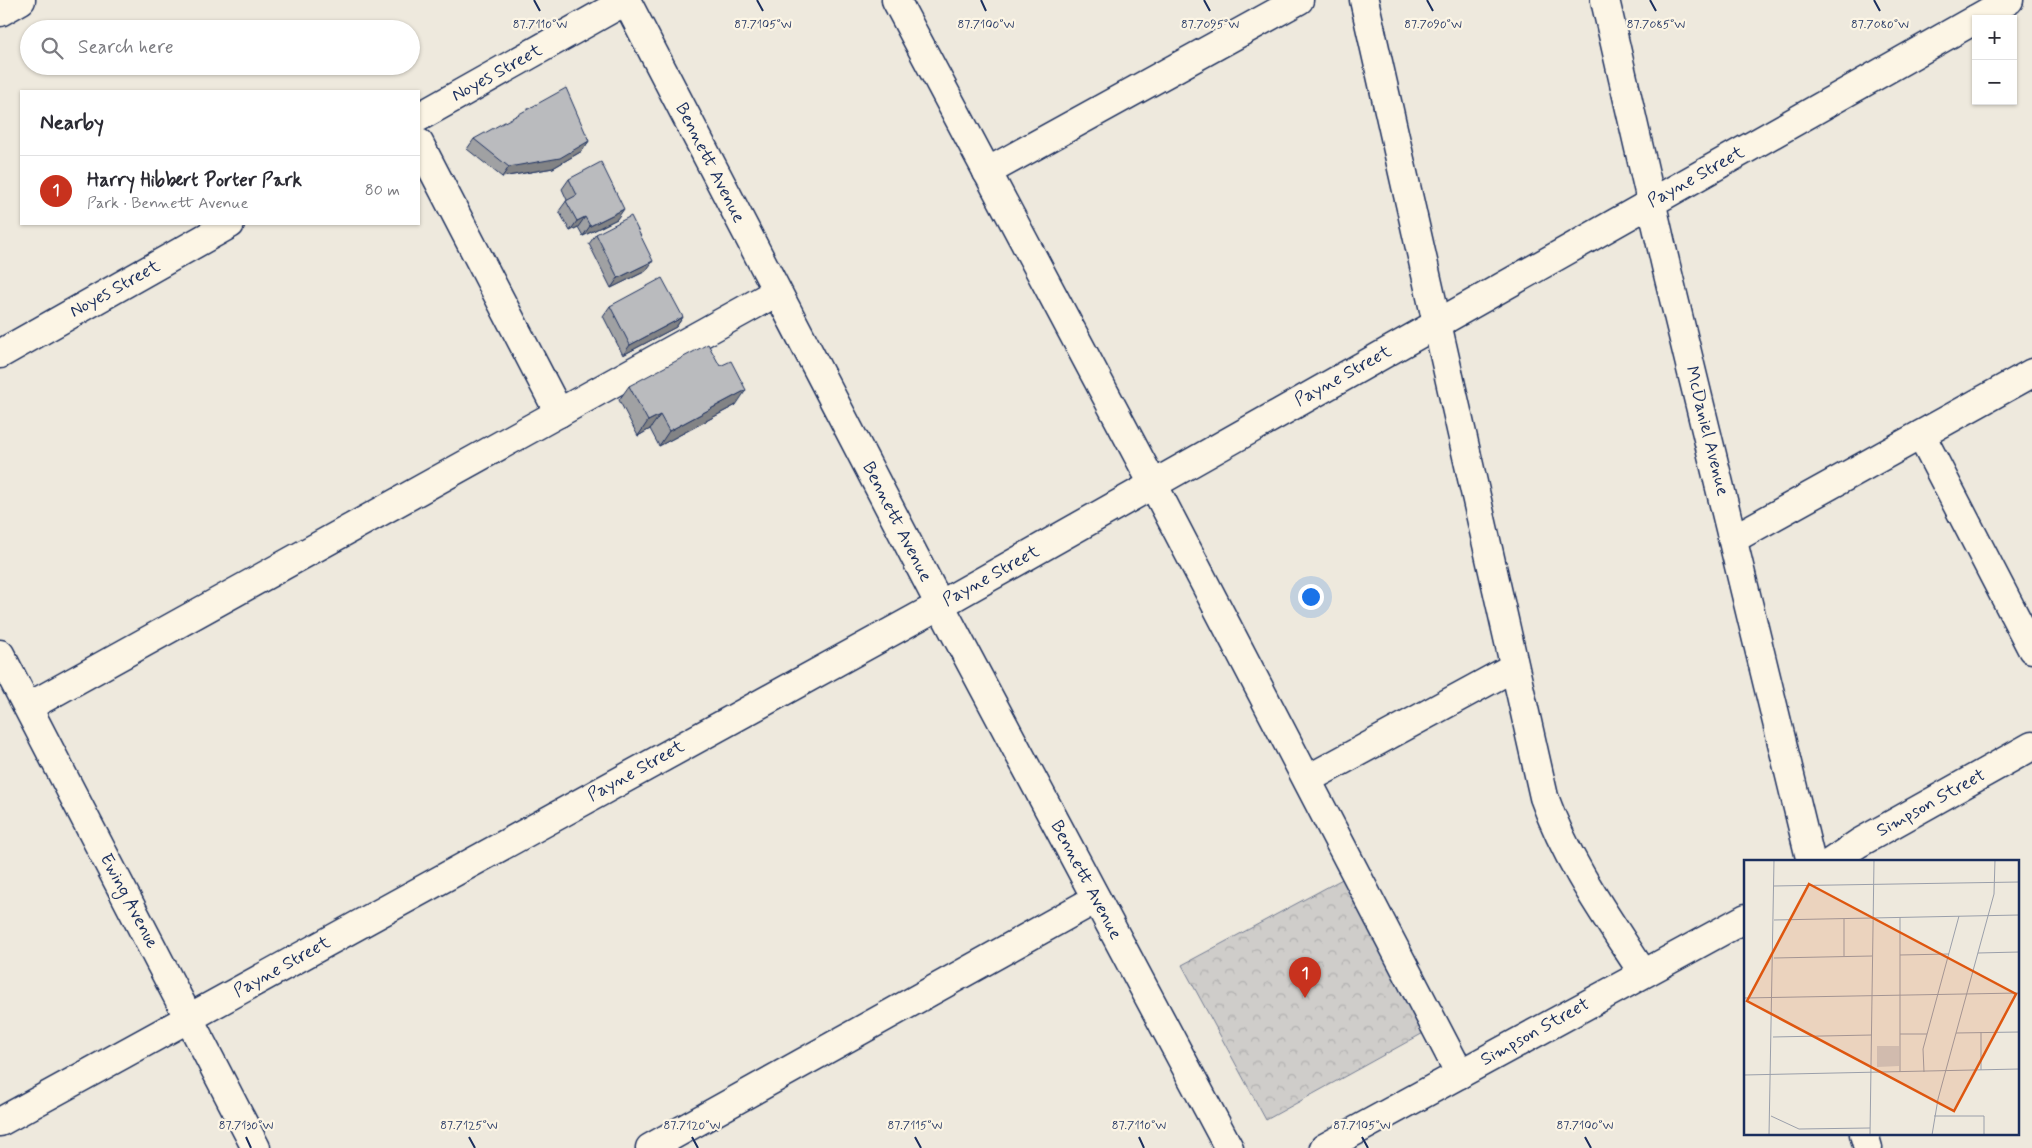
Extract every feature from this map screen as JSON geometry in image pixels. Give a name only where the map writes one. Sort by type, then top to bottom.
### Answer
[{"type":"street","points":[[0,12],[21,0]]},
{"type":"street","name":"Noyes Street","points":[[420,116],[626,0]]},
{"type":"street","name":"Bennett Avenue","points":[[626,0],[940,604],[1229,1148]]},
{"type":"street","points":[[896,0],[1154,484],[1460,1074]]},
{"type":"street","points":[[987,172],[1299,0]]},
{"type":"street","points":[[1364,0],[1544,797],[1555,828],[1575,867],[1643,973]]},
{"type":"street","name":"McDaniel Avenue","points":[[1605,0],[1811,860]]},
{"type":"street","name":"Payne Street","points":[[1983,15],[2009,0]]},
{"type":"street","name":"Payne Street","points":[[0,1122],[940,604],[1972,21]]},
{"type":"street","points":[[420,145],[559,413]]},
{"type":"street","name":"Noyes Street","points":[[0,354],[228,225]]},
{"type":"street","points":[[28,707],[777,292]]},
{"type":"street","points":[[1733,540],[2032,373]]},
{"type":"street","points":[[1921,435],[2032,649]]},
{"type":"street","name":"Ewing Avenue","points":[[0,654],[190,1017],[256,1148]]},
{"type":"street","points":[[1308,779],[1514,667]]},
{"type":"street","name":"Simpson Street","points":[[1834,860],[1859,843],[2032,746]]},
{"type":"street","points":[[650,1148],[1096,899]]},
{"type":"street","name":"Simpson Street","points":[[1324,1148],[1744,919]]},
{"type":"green space","points":[[1348,876],[1427,1031],[1266,1120],[1182,965]]},
{"type":"building","points":[[566,88],[589,141],[560,158],[509,167],[474,139]]},
{"type":"building","points":[[601,162],[624,209],[590,226],[585,217],[577,221],[566,201],[577,195],[569,179]]},
{"type":"building","points":[[631,216],[653,261],[618,278],[596,234]]},
{"type":"building","points":[[662,278],[683,317],[630,345],[610,306]]},
{"type":"building","points":[[708,344],[720,366],[731,361],[746,390],[669,431],[660,415],[648,421],[629,386]]},
{"type":"place","name":"Harry Hibbert Porter Park","points":[[1305,998]]}]
